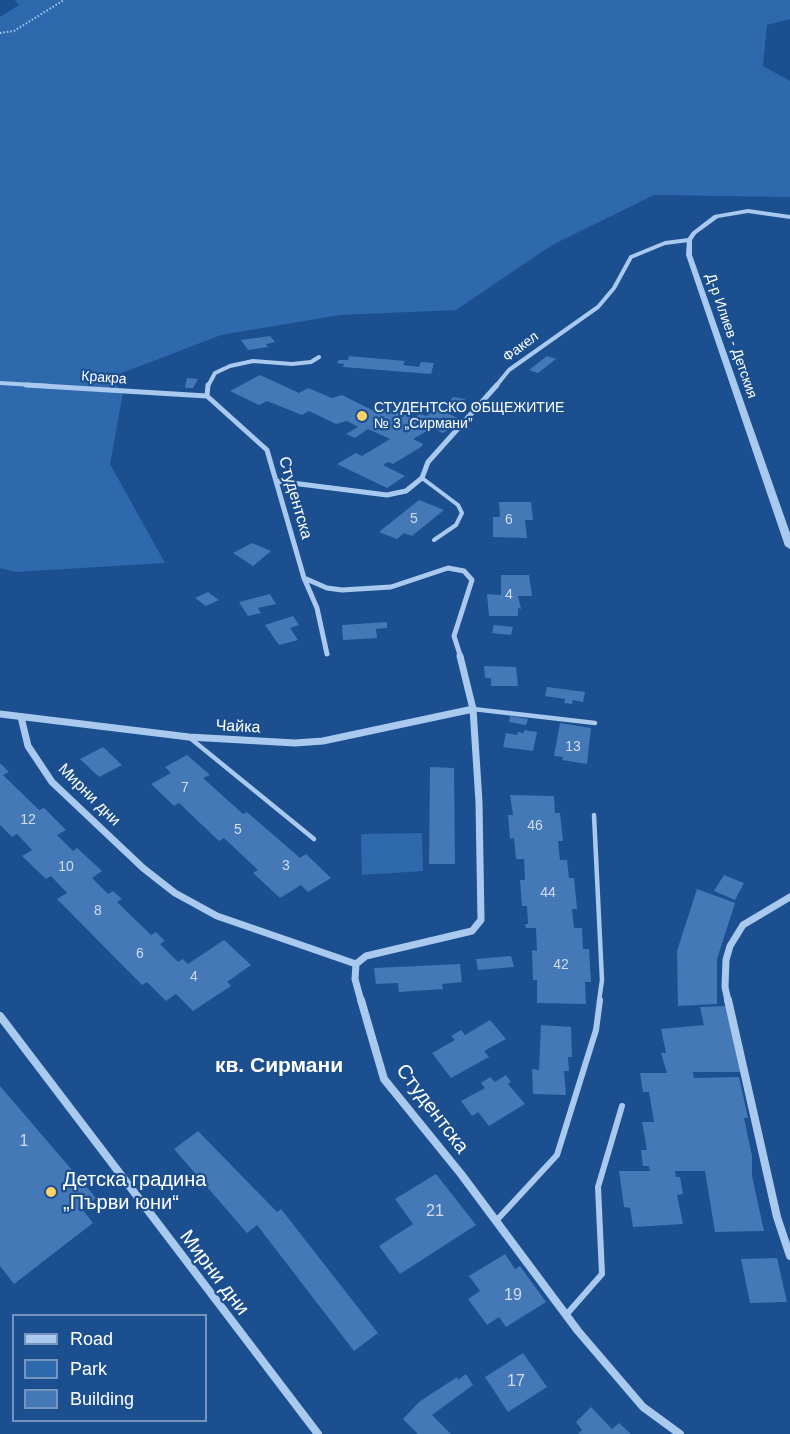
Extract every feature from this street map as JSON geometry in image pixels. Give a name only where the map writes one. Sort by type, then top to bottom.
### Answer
[{"type":"street","points":[[689,240],[699,227],[716,216],[748,211],[790,217]]},
{"type":"street","name":"Факел","points":[[422,478],[434,454],[475,411],[509,370],[579,323],[598,307],[614,288],[631,257],[659,245],[689,240]]},
{"type":"street","name":"Д-р Илиев - Детския","points":[[689,240],[689,255],[702,297],[790,546]]},
{"type":"street","points":[[207,396],[208,385],[215,373],[230,366],[253,361],[292,364],[311,362],[319,357]]},
{"type":"street","name":"Кракра","points":[[0,382],[207,396]]},
{"type":"street","name":"Студентска","points":[[207,396],[267,450],[304,578],[317,608],[327,654]]},
{"type":"street","points":[[276,481],[387,495],[406,491],[422,478]]},
{"type":"street","points":[[304,578],[327,588],[342,590],[391,587],[448,568],[464,570],[472,580],[454,636],[468,682],[473,709],[479,802],[481,920],[472,931],[366,956],[356,964]]},
{"type":"street","name":"Чайка","points":[[0,714],[189,737],[295,743],[323,741],[473,709]]},
{"type":"street","name":"Мирни дни","points":[[21,717],[28,746],[52,782],[143,868],[175,893],[217,916],[356,964]]},
{"type":"street","points":[[790,897],[743,925],[730,946],[726,960],[725,987],[777,1217],[790,1256]]},
{"type":"street","name":"Студентска","points":[[356,964],[355,979],[384,1079],[496,1221],[566,1315],[643,1407],[680,1434]]},
{"type":"street","name":"Мирни дни","points":[[1,1018],[318,1434]]},
{"type":"lane","points":[[422,478],[458,505],[462,513],[456,525],[434,540]]},
{"type":"lane","points":[[473,709],[595,723]]},
{"type":"lane","points":[[189,737],[314,839]]},
{"type":"lane","points":[[496,1221],[557,1155],[596,1030],[602,980],[594,815]]},
{"type":"lane","points":[[566,1315],[602,1274],[598,1187],[622,1106]]},
{"type":"path","points":[[0,33],[14,31],[64,0]]},
{"type":"green space","points":[[15,0],[790,0],[790,19],[767,25],[763,66],[790,81],[790,197],[654,195],[552,245],[456,310],[340,315],[221,335],[109,378],[123,392],[110,464],[165,563],[15,572],[0,568],[0,17],[19,5]]},
{"type":"green space","points":[[422,833],[423,871],[362,875],[361,834]]},
{"type":"building","points":[[270,336],[275,342],[266,344],[268,347],[248,350],[241,340]]},
{"type":"building","points":[[349,356],[405,361],[403,365],[419,367],[421,362],[434,363],[431,374],[343,367],[344,364],[337,363],[339,360],[348,360]]},
{"type":"building","points":[[547,356],[556,359],[538,373],[529,370]]},
{"type":"building","points":[[260,375],[299,393],[308,388],[332,398],[342,395],[378,413],[388,408],[413,418],[420,414],[426,416],[438,409],[462,420],[443,433],[432,428],[413,439],[423,444],[421,447],[393,464],[388,462],[383,465],[405,476],[387,488],[337,464],[356,453],[362,456],[390,439],[368,429],[355,438],[346,434],[358,427],[347,421],[336,424],[309,411],[302,415],[267,401],[259,405],[230,391]]},
{"type":"building","points":[[187,378],[198,379],[193,388],[185,388]]},
{"type":"building","points":[[453,397],[465,399],[464,404],[459,407],[447,405]]},
{"type":"building","points":[[419,500],[444,510],[412,536],[404,533],[397,539],[379,532]]},
{"type":"building","points":[[499,502],[531,502],[533,520],[525,520],[527,538],[493,537],[493,517],[500,517]]},
{"type":"building","points":[[252,543],[271,551],[253,566],[233,553]]},
{"type":"building","points":[[501,575],[529,575],[532,596],[518,596],[521,609],[518,608],[518,616],[489,616],[487,594],[501,595]]},
{"type":"building","points":[[208,592],[219,600],[206,606],[195,598]]},
{"type":"building","points":[[270,594],[276,604],[258,608],[261,613],[248,616],[239,602]]},
{"type":"building","points":[[293,616],[299,625],[290,628],[298,640],[279,645],[265,625]]},
{"type":"building","points":[[387,622],[387,628],[376,629],[377,638],[343,640],[342,625]]},
{"type":"building","points":[[494,625],[513,627],[511,635],[492,633]]},
{"type":"building","points":[[484,666],[516,667],[518,686],[491,686],[491,678],[485,678]]},
{"type":"building","points":[[547,687],[585,692],[583,702],[573,700],[572,704],[564,703],[565,699],[545,696]]},
{"type":"building","points":[[510,716],[528,719],[526,725],[509,722]]},
{"type":"building","points":[[560,723],[591,728],[587,764],[562,760],[563,757],[554,756]]},
{"type":"building","points":[[524,730],[537,732],[533,751],[503,747],[506,733],[517,735],[518,732],[524,733]]},
{"type":"building","points":[[103,747],[122,765],[99,777],[80,759]]},
{"type":"building","points":[[187,755],[210,775],[203,778],[243,814],[247,812],[300,858],[306,854],[331,878],[308,892],[301,885],[280,898],[253,873],[258,870],[224,838],[219,841],[179,803],[174,806],[151,784],[171,773],[165,767]]},
{"type":"building","points":[[0,763],[9,772],[3,775],[39,810],[44,808],[66,830],[57,835],[73,851],[77,848],[102,871],[92,878],[108,894],[113,891],[122,899],[117,902],[151,935],[156,932],[165,941],[160,944],[178,962],[183,959],[188,964],[224,940],[251,965],[227,982],[231,986],[193,1011],[176,994],[166,1001],[147,982],[142,985],[57,899],[67,893],[51,876],[46,879],[22,856],[32,850],[17,834],[12,837],[0,825]]},
{"type":"building","points":[[430,767],[454,768],[455,864],[429,864]]},
{"type":"building","points":[[510,795],[554,796],[555,813],[560,813],[563,841],[558,841],[560,860],[567,860],[569,878],[574,878],[577,909],[572,909],[574,928],[582,928],[583,949],[589,949],[591,982],[585,982],[586,1004],[537,1003],[537,980],[533,980],[532,950],[537,951],[536,928],[526,928],[525,924],[528,924],[527,906],[522,906],[520,880],[525,880],[524,859],[516,859],[514,838],[510,839],[508,815],[513,815]]},
{"type":"building","points":[[724,875],[744,883],[735,900],[714,891]]},
{"type":"building","points":[[697,889],[735,903],[717,959],[717,1004],[678,1006],[677,951]]},
{"type":"building","points":[[511,956],[514,967],[478,970],[476,959]]},
{"type":"building","points":[[460,964],[462,982],[442,984],[443,989],[399,992],[398,983],[376,984],[374,968]]},
{"type":"building","points":[[727,1006],[743,1072],[693,1072],[694,1078],[739,1077],[748,1118],[744,1118],[752,1156],[752,1176],[764,1231],[715,1232],[705,1171],[675,1171],[676,1177],[680,1177],[683,1194],[677,1195],[683,1224],[633,1227],[630,1208],[624,1207],[619,1171],[650,1171],[649,1166],[643,1166],[641,1150],[647,1150],[642,1122],[654,1122],[649,1092],[643,1092],[640,1073],[667,1073],[661,1053],[666,1053],[661,1029],[704,1025],[700,1007]]},
{"type":"building","points":[[490,1020],[506,1039],[484,1051],[489,1057],[451,1078],[432,1053],[455,1040],[451,1036],[461,1030],[465,1035]]},
{"type":"building","points":[[541,1025],[571,1027],[572,1057],[568,1057],[569,1071],[564,1071],[566,1095],[533,1094],[532,1069],[539,1070]]},
{"type":"building","points":[[506,1075],[511,1082],[508,1084],[525,1104],[489,1126],[478,1112],[472,1116],[461,1101],[485,1088],[481,1083],[490,1077],[495,1082]]},
{"type":"building","points":[[0,1086],[96,1198],[82,1209],[93,1223],[14,1284],[0,1266]]},
{"type":"building","points":[[198,1131],[277,1212],[281,1209],[378,1333],[354,1351],[257,1225],[247,1233],[174,1149]]},
{"type":"building","points":[[436,1174],[476,1225],[400,1274],[379,1246],[413,1224],[395,1199]]},
{"type":"building","points":[[505,1254],[515,1269],[520,1266],[546,1302],[506,1327],[499,1317],[487,1325],[468,1299],[480,1291],[469,1276]]},
{"type":"building","points":[[777,1258],[787,1302],[750,1303],[741,1259]]},
{"type":"building","points":[[523,1353],[547,1387],[508,1412],[485,1377]]},
{"type":"building","points":[[466,1374],[473,1385],[432,1415],[451,1434],[418,1434],[403,1419],[419,1402],[457,1377],[458,1380]]},
{"type":"building","points":[[591,1407],[612,1429],[619,1423],[631,1434],[578,1434],[582,1430],[576,1422]]},
{"type":"place","name":"СТУДЕНТСКО ОБЩЕЖИТИЕ № 3 „Сирмани”","points":[[362,416]]},
{"type":"place","name":"Детска градина „Първи юни“","points":[[51,1192]]},
{"type":"district","name":"кв. Сирмани","points":[[279,1066]]}]
